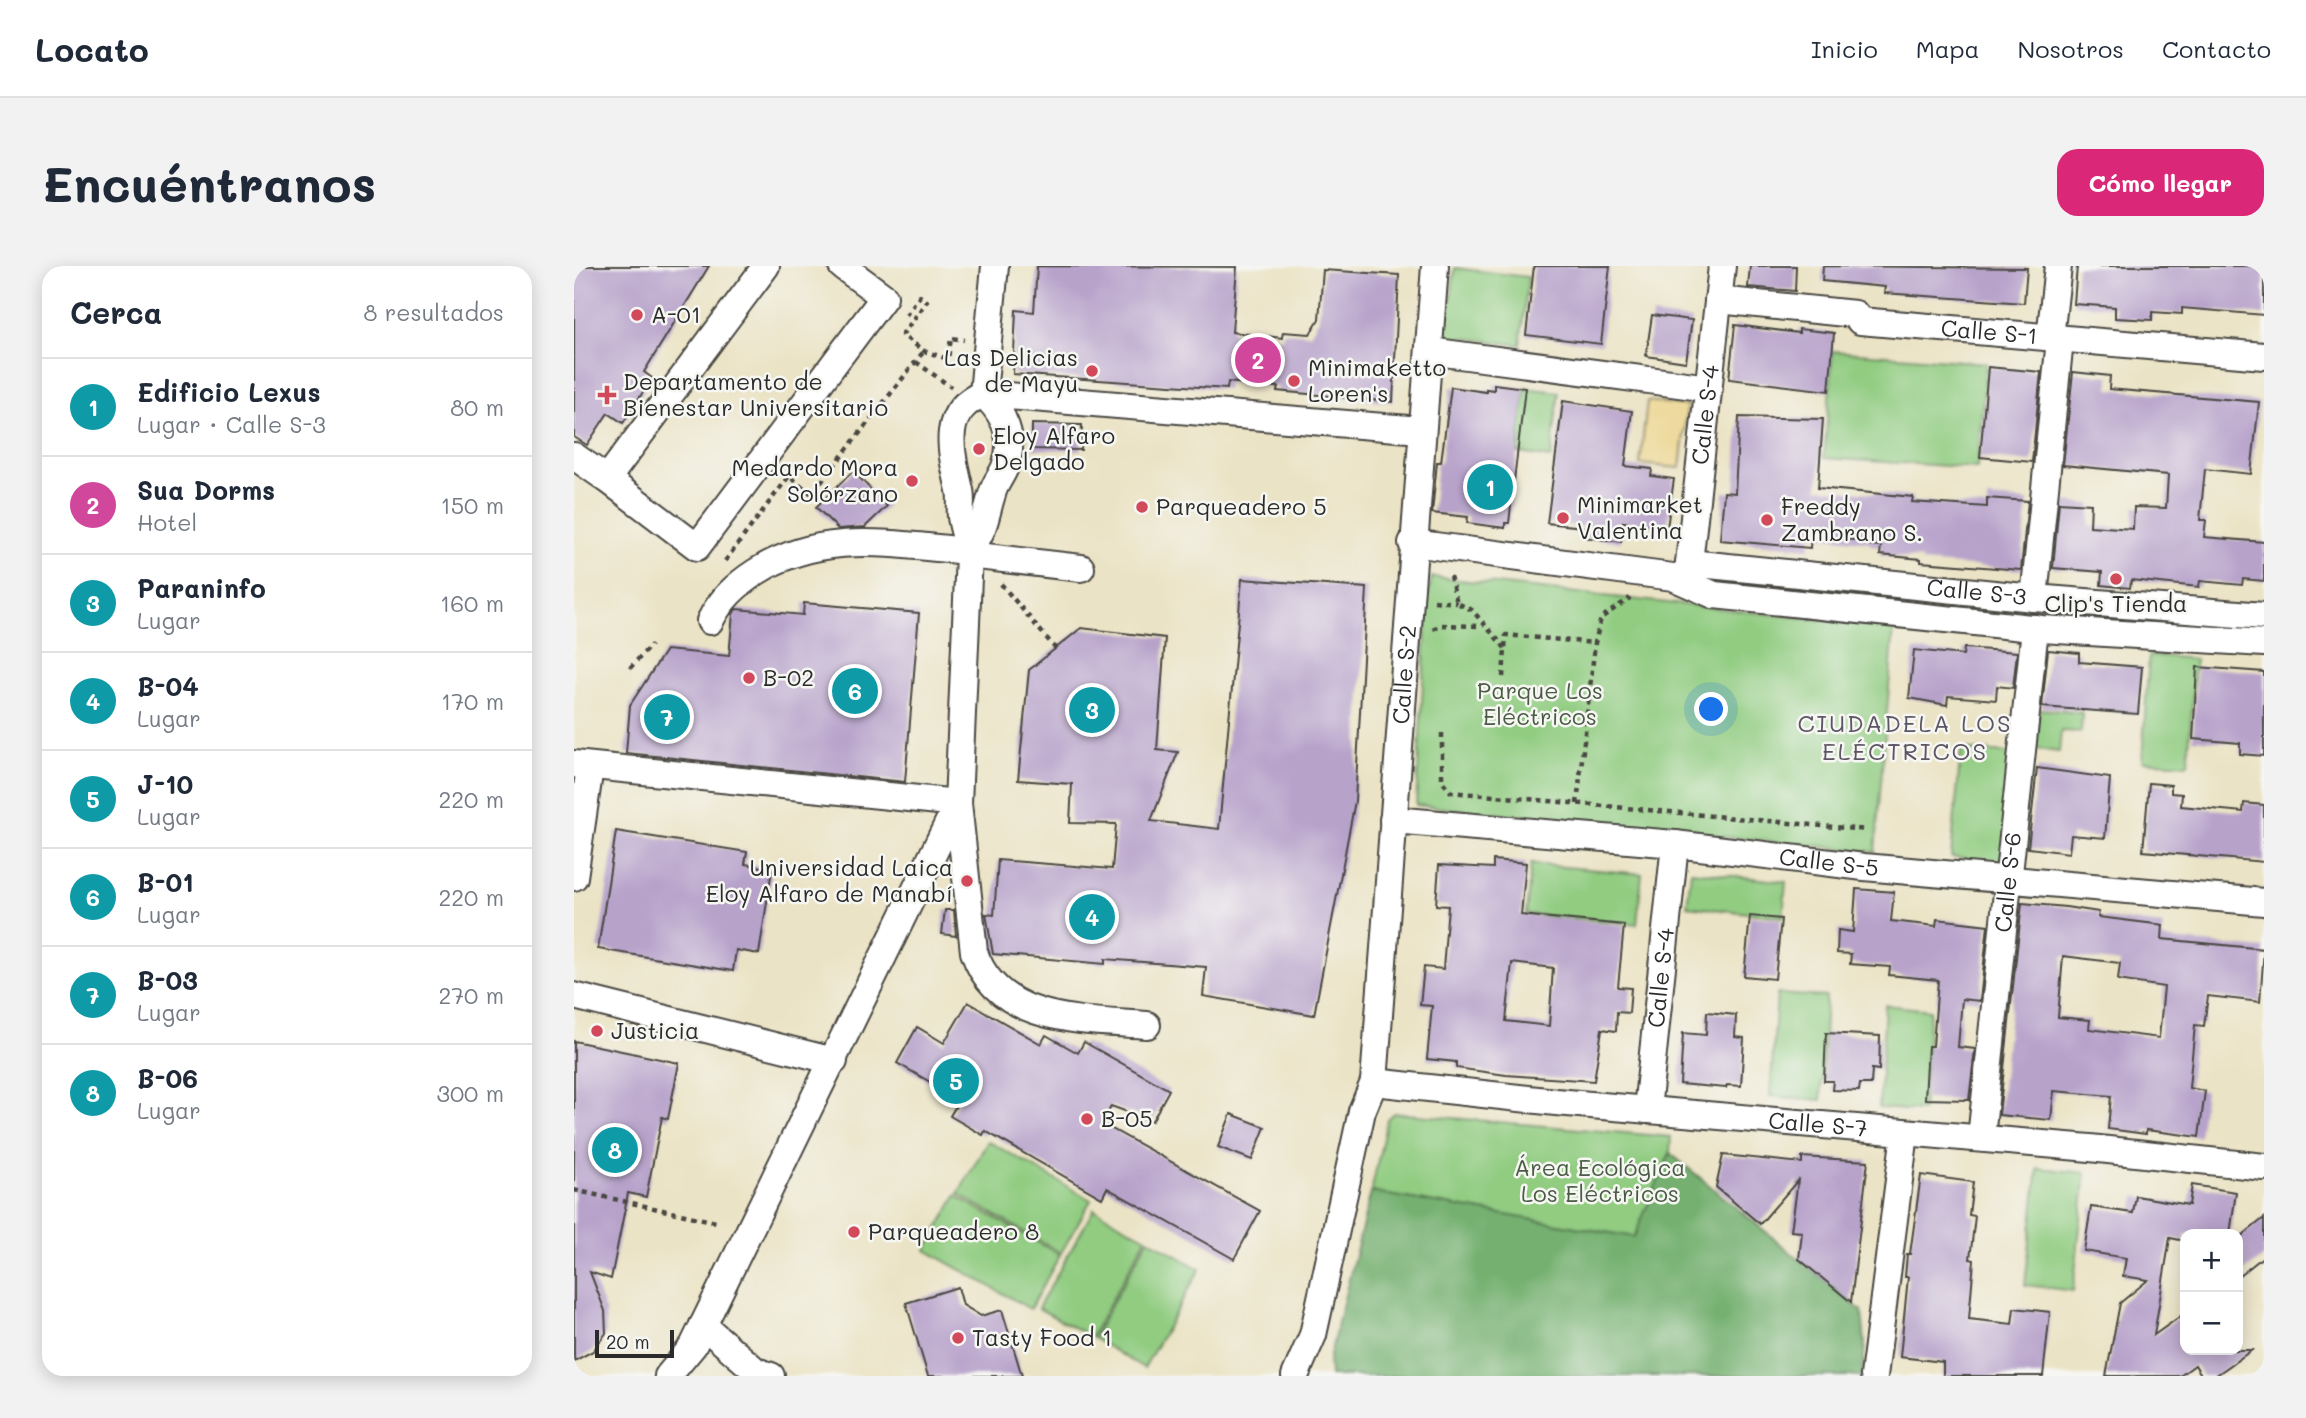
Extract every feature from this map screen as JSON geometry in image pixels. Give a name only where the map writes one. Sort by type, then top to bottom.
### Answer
[{"type":"street","points":[[607,479],[766,266]]},
{"type":"street","points":[[574,456],[696,547],[884,297],[842,266]]},
{"type":"street","points":[[983,394],[995,266]]},
{"type":"street","name":"Calle S-2","points":[[1295,1376],[1313,1335],[1362,1111],[1374,1082],[1412,543],[1435,266]]},
{"type":"street","name":"Calle S-4","points":[[1681,570],[1709,388],[1722,266]]},
{"type":"street","points":[[2039,598],[2058,266]]},
{"type":"street","name":"Calle S-1","points":[[1718,300],[1855,314],[1860,321],[2264,356]]},
{"type":"street","points":[[1429,351],[1709,388]]},
{"type":"street","points":[[969,553],[985,527],[989,503],[1008,452],[1005,419],[998,407],[983,394]]},
{"type":"street","points":[[1147,1025],[1063,1018],[1025,1007],[999,991],[980,971],[974,952],[958,803],[969,553],[950,446],[959,413],[972,398],[983,394],[1421,430]]},
{"type":"street","points":[[709,621],[720,601],[746,579],[781,556],[831,542],[969,553],[1082,568]]},
{"type":"street","name":"Calle S-3","points":[[1412,543],[1681,570],[2264,616]]},
{"type":"street","name":"Calle S-3","points":[[1681,570],[1706,594],[2039,628],[2264,643]]},
{"type":"street","name":"Calle S-6","points":[[1981,1138],[2039,628],[2039,598]]},
{"type":"street","points":[[574,877],[579,771],[958,803]]},
{"type":"street","points":[[668,1376],[693,1346],[958,803]]},
{"type":"street","name":"Calle S-5","points":[[1393,820],[1675,844],[1864,867],[2264,902]]},
{"type":"street","name":"Calle S-4","points":[[1647,1110],[1675,844]]},
{"type":"street","points":[[574,996],[834,1061]]},
{"type":"street","name":"Calle S-7","points":[[1374,1082],[2264,1167]]},
{"type":"street","points":[[1874,1376],[1905,1133]]},
{"type":"street","points":[[703,1325],[756,1371],[771,1376]]},
{"type":"path","points":[[904,318],[920,296],[927,301],[902,335],[924,351],[948,359],[951,338],[964,340]]},
{"type":"path","points":[[813,494],[924,351]]},
{"type":"path","points":[[916,362],[954,389]]},
{"type":"path","points":[[1450,576],[1457,603]]},
{"type":"path","points":[[1577,806],[1595,643],[1601,618],[1630,598]]},
{"type":"path","points":[[1426,599],[1457,603],[1472,610],[1483,626],[1493,632],[1505,648]]},
{"type":"path","points":[[1015,600],[1056,649]]},
{"type":"path","points":[[1434,628],[1441,625],[1483,626]]},
{"type":"path","points":[[1503,677],[1506,635],[1595,643]]},
{"type":"path","points":[[631,668],[652,645]]},
{"type":"path","points":[[1442,733],[1442,781],[1451,792],[1577,806],[1867,830]]},
{"type":"path","points":[[574,1190],[716,1222]]},
{"type":"green space","points":[[1455,268],[1528,277],[1520,345],[1446,336]]},
{"type":"green space","points":[[1833,351],[1986,363],[1977,468],[1824,458]]},
{"type":"green space","points":[[1525,388],[1559,392],[1551,458],[1518,453]]},
{"type":"green space","name":"Parque Los Eléctricos","points":[[1432,577],[1894,628],[1875,852],[1416,805],[1428,596]]},
{"type":"green space","points":[[1712,577],[2032,608],[2032,616],[1715,587]]},
{"type":"green space","points":[[2052,609],[2264,625],[2264,636],[2051,617]]},
{"type":"green space","points":[[2149,655],[2195,659],[2188,764],[2142,761]]},
{"type":"green space","points":[[2039,709],[2082,713],[2081,732],[2061,731],[2059,752],[2036,749]]},
{"type":"green space","points":[[1961,749],[2015,754],[2004,862],[1951,857]]},
{"type":"green space","points":[[1531,864],[1642,874],[1637,924],[1526,914]]},
{"type":"green space","points":[[1691,871],[1786,882],[1783,917],[1687,906]]},
{"type":"green space","points":[[1777,994],[1826,997],[1821,1100],[1770,1096]]},
{"type":"green space","points":[[1885,1005],[1930,1010],[1922,1111],[1879,1108]]},
{"type":"green space","name":"Área Ecológica Los Eléctricos","points":[[1394,1113],[1671,1137],[1670,1153],[1635,1237],[1371,1192],[1387,1119]]},
{"type":"green space","points":[[988,1141],[1091,1200],[1061,1253],[958,1194]]},
{"type":"green space","points":[[1670,1153],[1862,1311],[1865,1344],[1862,1376],[1330,1376],[1329,1358],[1371,1192],[1634,1237]]},
{"type":"green space","points":[[2038,1168],[2086,1173],[2073,1291],[2025,1285]]},
{"type":"green space","points":[[956,1196],[1060,1255],[1030,1309],[926,1250]]},
{"type":"green space","points":[[1094,1209],[1146,1238],[1091,1337],[1038,1308]]},
{"type":"green space","points":[[1148,1239],[1200,1269],[1144,1368],[1093,1338]]},
{"type":"sand","points":[[1647,401],[1687,406],[1680,468],[1640,464]]},
{"type":"building","points":[[574,266],[709,266],[644,372],[652,378],[623,423],[608,413],[587,445],[574,437]]},
{"type":"building","points":[[1037,266],[1237,267],[1232,332],[1282,338],[1283,332],[1310,334],[1319,319],[1323,270],[1399,275],[1393,402],[1277,391],[1278,387],[1228,382],[1227,389],[1013,374],[1016,310],[1034,312]]},
{"type":"building","points":[[1534,266],[1610,266],[1601,344],[1526,335]]},
{"type":"building","points":[[1750,266],[1796,266],[1795,291],[1748,287]]},
{"type":"building","points":[[1823,266],[2027,268],[2024,303],[1884,293],[1885,287],[1822,281]]},
{"type":"building","points":[[2077,266],[2264,266],[2264,315],[2182,308],[2182,314],[2152,312],[2152,320],[2115,318],[2115,307],[2074,304]]},
{"type":"building","points":[[1652,315],[1692,320],[1686,362],[1646,356]]},
{"type":"building","points":[[1735,325],[1799,333],[1799,329],[1834,333],[1829,391],[1729,379]]},
{"type":"building","points":[[1988,367],[2041,372],[2032,462],[1980,457]]},
{"type":"building","points":[[2073,372],[2110,376],[2109,389],[2259,402],[2251,474],[2205,469],[2200,520],[2206,520],[2204,537],[2264,542],[2264,581],[2243,579],[2242,585],[2200,581],[2199,587],[2131,580],[2130,588],[2101,585],[2102,572],[2053,568],[2059,502],[2091,504],[2090,526],[2133,529],[2134,507],[2166,508],[2168,475],[2063,465]]},
{"type":"building","points":[[1494,384],[1525,388],[1509,523],[1505,523],[1505,528],[1467,523],[1468,517],[1432,513],[1437,462],[1441,462],[1451,387],[1486,392],[1486,389],[1494,390]]},
{"type":"building","points":[[1563,401],[1632,411],[1625,466],[1652,469],[1651,476],[1674,479],[1667,528],[1623,522],[1621,542],[1582,537],[1583,527],[1547,523]]},
{"type":"building","points":[[1739,417],[1823,419],[1818,488],[1913,497],[1912,502],[1987,507],[1987,498],[2028,501],[2021,570],[1921,562],[1921,559],[1880,555],[1881,546],[1870,545],[1870,542],[1811,535],[1810,548],[1720,540],[1724,492],[1735,493]]},
{"type":"building","points":[[1032,424],[1082,425],[1081,450],[1032,449]]},
{"type":"building","points":[[853,471],[887,506],[865,527],[838,529],[816,507]]},
{"type":"building","points":[[1242,579],[1367,588],[1355,801],[1314,1015],[1203,996],[1206,967],[1105,959],[1105,964],[993,954],[986,914],[994,915],[998,860],[1112,869],[1116,824],[1070,823],[1072,784],[1018,780],[1029,670],[1081,628],[1165,638],[1157,750],[1178,752],[1151,821],[1219,829]]},
{"type":"building","points":[[804,603],[919,613],[905,782],[626,753],[630,705],[666,650],[729,656],[733,614],[736,609],[803,615]]},
{"type":"building","points":[[1964,648],[2017,652],[2013,688],[1997,686],[1996,700],[1948,696],[1947,705],[1909,698],[1914,650],[1963,655]]},
{"type":"building","points":[[2048,650],[2079,653],[2079,662],[2142,667],[2138,714],[2042,707]]},
{"type":"building","points":[[2197,667],[2264,672],[2264,756],[2240,754],[2240,743],[2193,739]]},
{"type":"building","points":[[2037,768],[2110,778],[2105,838],[2071,835],[2069,853],[2028,848]]},
{"type":"building","points":[[2149,783],[2171,785],[2171,793],[2182,794],[2181,806],[2243,812],[2244,803],[2264,805],[2264,862],[2143,851]]},
{"type":"building","points":[[616,831],[747,852],[745,864],[772,869],[759,954],[736,950],[733,971],[598,949]]},
{"type":"building","points":[[1493,860],[1526,863],[1521,915],[1624,925],[1618,987],[1631,988],[1629,1013],[1617,1012],[1616,1031],[1602,1029],[1594,1081],[1506,1075],[1456,1068],[1456,1062],[1427,1059],[1432,1006],[1420,1005],[1424,967],[1443,969],[1448,906],[1436,905],[1439,865],[1493,868]],"holes":[[[1512,963],[1553,968],[1549,1026],[1506,1021]]]},
{"type":"building","points":[[1856,889],[1894,892],[1891,921],[1936,926],[1937,919],[1988,925],[1980,1001],[1962,999],[1958,1047],[1975,1049],[1969,1100],[1925,1099],[1928,1046],[1933,1046],[1938,980],[1889,975],[1890,967],[1850,964],[1851,954],[1837,953],[1838,930],[1853,932]]},
{"type":"building","points":[[2022,903],[2099,912],[2098,917],[2163,925],[2162,939],[2264,949],[2260,1002],[2208,996],[2204,1026],[2195,1025],[2189,1088],[2205,1091],[2199,1137],[2146,1130],[2146,1134],[2108,1129],[2111,1096],[2054,1091],[2051,1120],[1999,1115]],"holes":[[[2063,956],[2120,963],[2118,980],[2164,987],[2159,1038],[2089,1029],[2090,1020],[2058,1017]]]},
{"type":"building","points":[[945,910],[954,910],[956,936],[942,934]]},
{"type":"building","points":[[1750,916],[1781,919],[1775,979],[1744,976]]},
{"type":"building","points":[[968,1002],[1041,1044],[1046,1035],[1078,1053],[1084,1042],[1169,1090],[1152,1121],[1111,1106],[1103,1124],[1260,1211],[1234,1259],[1107,1188],[1102,1198],[985,1131],[983,1135],[950,1116],[960,1099],[897,1063],[917,1027],[944,1043]]},
{"type":"building","points":[[1707,1012],[1736,1015],[1735,1037],[1744,1038],[1741,1086],[1727,1085],[1726,1088],[1680,1084],[1683,1033],[1706,1035]]},
{"type":"building","points":[[1826,1033],[1880,1036],[1879,1070],[1872,1069],[1871,1084],[1860,1084],[1859,1091],[1832,1090],[1833,1081],[1824,1081]]},
{"type":"building","points":[[574,1041],[679,1063],[668,1119],[662,1117],[646,1197],[628,1193],[611,1279],[590,1272],[605,1311],[606,1333],[593,1351],[574,1361]]},
{"type":"building","points":[[1231,1114],[1265,1127],[1252,1160],[1218,1147]]},
{"type":"building","points":[[1723,1155],[1802,1163],[1802,1157],[1868,1161],[1851,1302],[1799,1259],[1802,1232],[1791,1231],[1798,1180],[1760,1224],[1716,1187]]},
{"type":"building","points":[[1921,1175],[1973,1182],[1969,1215],[1975,1216],[1970,1259],[1974,1260],[1969,1319],[2012,1324],[2014,1308],[2050,1312],[2043,1376],[1943,1376],[1943,1362],[1900,1357],[1908,1277],[1905,1277],[1907,1254],[1910,1254]]},
{"type":"building","points":[[2192,1185],[2236,1192],[2231,1229],[2180,1229],[2180,1240],[2170,1238],[2154,1335],[2180,1317],[2180,1355],[2243,1355],[2243,1350],[2252,1350],[2215,1376],[2202,1376],[2195,1365],[2180,1376],[2106,1376],[2120,1303],[2148,1280],[2123,1276],[2126,1258],[2084,1251],[2091,1207],[2133,1213],[2136,1196],[2189,1205]]},
{"type":"building","points":[[2264,1218],[2264,1256],[2243,1273],[2243,1235]]},
{"type":"building","points":[[958,1287],[963,1305],[981,1316],[1002,1310],[1022,1376],[928,1376],[906,1303]]},
{"type":"place","name":"A-01","points":[[637,315]]},
{"type":"place","name":"Sua Dorms","points":[[1258,360]]},
{"type":"place","name":"Las Delicias de Mayu","points":[[1092,371]]},
{"type":"place","name":"Minimaketto Loren's","points":[[1294,381]]},
{"type":"place","name":"Departamento de Bienestar Universitario","points":[[607,395]]},
{"type":"place","name":"Eloy Alfaro Delgado","points":[[979,449]]},
{"type":"place","name":"Medardo Mora Solórzano","points":[[912,481]]},
{"type":"place","name":"Edificio Lexus","points":[[1490,487]]},
{"type":"place","name":"Parqueadero 5","points":[[1142,507]]},
{"type":"place","name":"Minimarket Valentina","points":[[1563,518]]},
{"type":"place","name":"Freddy Zambrano S.","points":[[1767,520]]},
{"type":"place","name":"Clip's Tienda","points":[[2116,579]]},
{"type":"place","name":"B-02","points":[[749,678]]},
{"type":"place","name":"B-01","points":[[855,691]]},
{"type":"place","name":"Paraninfo","points":[[1092,710]]},
{"type":"place","name":"B-03","points":[[667,717]]},
{"type":"place","name":"Universidad Laica Eloy Alfaro de Manabí","points":[[967,881]]},
{"type":"place","name":"B-04","points":[[1092,917]]},
{"type":"place","name":"Justicia","points":[[597,1031]]},
{"type":"place","name":"J-10","points":[[956,1081]]},
{"type":"place","name":"B-05","points":[[1087,1119]]},
{"type":"place","name":"B-06","points":[[615,1150]]},
{"type":"place","name":"Parqueadero 8","points":[[854,1232]]},
{"type":"place","name":"Tasty Food 1","points":[[958,1338]]},
{"type":"district","name":"CIUDADELA LOS ELÉCTRICOS","points":[[1905,738]]}]
